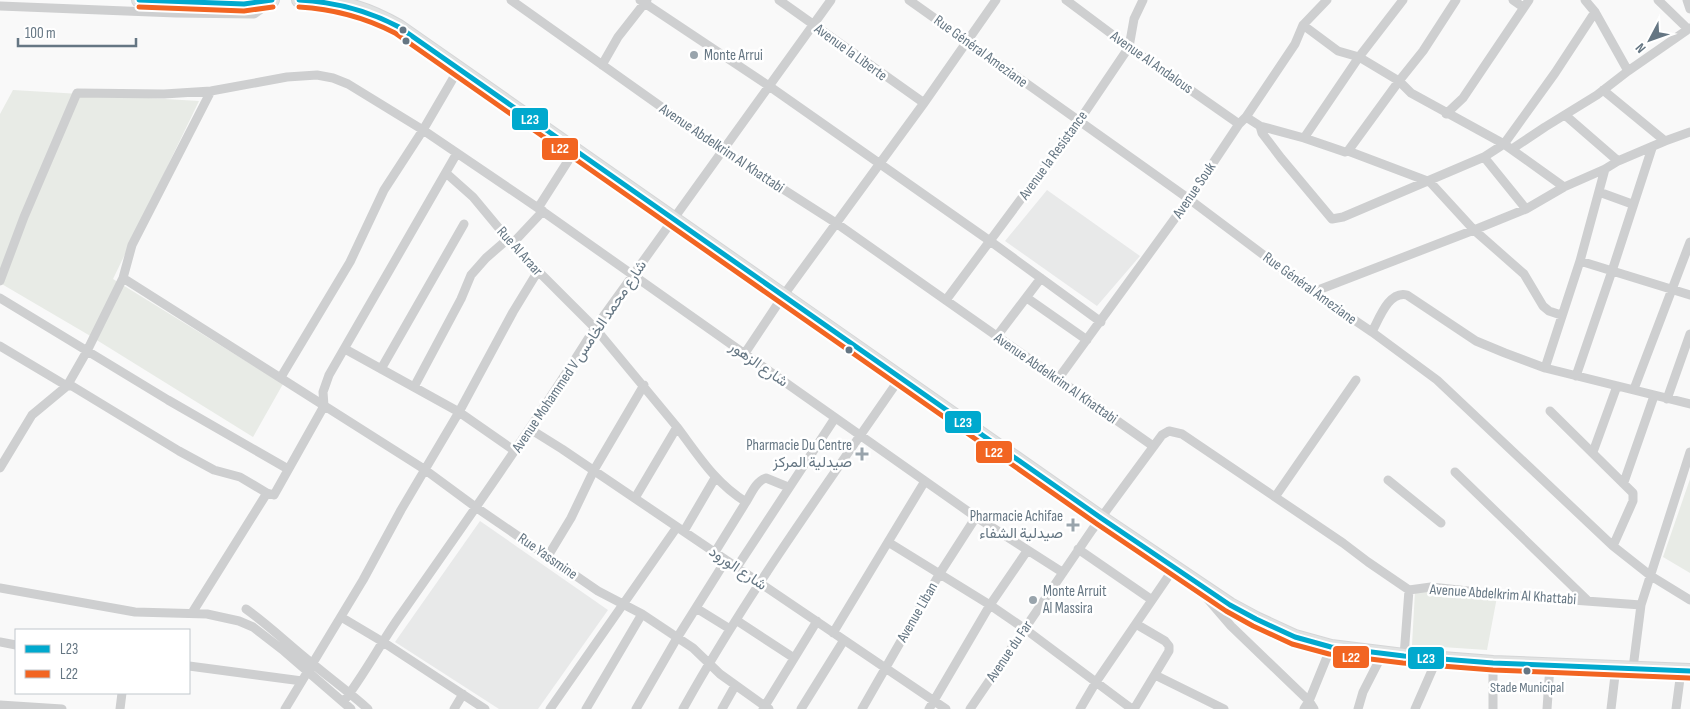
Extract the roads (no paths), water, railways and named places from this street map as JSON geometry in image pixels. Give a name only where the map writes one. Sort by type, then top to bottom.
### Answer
[{"type":"main road","points":[[139,0],[244,4],[273,0]]},
{"type":"main road","points":[[299,0],[346,2],[386,20],[1101,518],[1230,605],[1256,619],[1295,637],[1331,647],[1436,660],[1686,671]]},
{"type":"street","points":[[0,6],[166,13],[254,14],[273,0]]},
{"type":"street","name":"Avenue Abdelkrim Al Khattabi","points":[[511,0],[722,150],[836,224],[1153,446],[1162,435],[1169,432],[1182,434],[1409,590],[1431,587],[1505,595],[1641,605]]},
{"type":"street","name":"Avenue la Liberte","points":[[779,0],[924,103]]},
{"type":"street","name":"Avenue Mohammed V شارع محمد الخامس","points":[[343,702],[477,508],[595,328],[831,0]]},
{"type":"street","name":"Rue Général Ameziane","points":[[909,0],[1189,199],[1313,292],[1372,332],[1443,385],[1613,546],[1651,576],[1690,600]]},
{"type":"street","points":[[745,353],[782,296],[924,103],[996,0]]},
{"type":"street","name":"Avenue Al Andalous","points":[[1066,0],[1239,124]]},
{"type":"street","name":"Avenue la Resistance","points":[[946,300],[1079,121],[1129,47],[1134,19],[1143,0]]},
{"type":"street","name":"Avenue Souk","points":[[1058,379],[1101,322],[1189,199],[1239,124],[1246,117],[1295,44],[1303,25],[1327,0]]},
{"type":"street","points":[[1304,138],[1359,57],[1402,0]]},
{"type":"street","points":[[1348,151],[1423,51],[1456,0]]},
{"type":"street","points":[[1446,114],[1463,98],[1526,4],[1512,0]]},
{"type":"street","points":[[1585,0],[1595,12],[1628,71]]},
{"type":"street","points":[[1512,149],[1603,90],[1689,29],[1658,0]]},
{"type":"street","points":[[602,65],[618,37],[644,1],[879,163],[1101,322]]},
{"type":"street","points":[[1260,126],[1262,133],[1281,158],[1332,219],[1343,217],[1484,158],[1504,144],[1555,74],[1595,12]]},
{"type":"street","points":[[1303,25],[1338,51],[1359,57],[1399,81],[1410,93],[1504,144],[1564,187]]},
{"type":"street","points":[[281,377],[350,262],[384,190],[423,130],[458,70]]},
{"type":"street","name":"شارع الزهور","points":[[0,281],[24,217],[78,93],[164,94],[211,91],[287,77],[316,75],[333,78],[348,84],[423,130],[634,275],[976,517],[1062,572]]},
{"type":"street","points":[[1603,90],[1665,141]]},
{"type":"street","points":[[0,468],[32,415],[67,386],[87,351],[123,278],[132,245],[211,91]]},
{"type":"street","points":[[1564,115],[1618,162]]},
{"type":"street","points":[[1246,117],[1260,126],[1345,152],[1348,151],[1430,182],[1474,230],[1524,274],[1546,309],[1561,316]]},
{"type":"street","points":[[1313,292],[1526,209],[1564,187],[1665,141],[1690,132]]},
{"type":"street","points":[[1576,376],[1652,148]]},
{"type":"street","points":[[414,387],[461,300],[472,275],[486,258],[510,242],[540,210],[575,150]]},
{"type":"street","points":[[0,346],[214,470],[240,477],[267,493],[274,495],[324,406],[324,385],[457,154]]},
{"type":"street","points":[[1484,158],[1526,209]]},
{"type":"street","points":[[1544,368],[1580,261],[1605,169]]},
{"type":"street","name":"Rue Al Araar","points":[[446,173],[473,198],[538,272],[595,328],[644,385],[715,478],[746,502]]},
{"type":"street","points":[[1598,192],[1632,204]]},
{"type":"street","points":[[381,369],[464,224]]},
{"type":"street","points":[[1634,390],[1690,242]]},
{"type":"street","points":[[1580,261],[1690,295]]},
{"type":"street","points":[[285,709],[341,617],[424,469],[459,412],[513,312],[538,272]]},
{"type":"street","name":"Rue Yassmine","points":[[123,278],[424,469],[477,508],[598,590],[624,603],[693,648],[735,686],[766,708]]},
{"type":"street","points":[[998,336],[1040,278]]},
{"type":"street","points":[[1372,332],[1392,298],[1402,294],[1476,341],[1544,368],[1690,404]]},
{"type":"street","points":[[0,298],[168,400],[288,469]]},
{"type":"street","points":[[1027,298],[1087,340]]},
{"type":"street","points":[[1667,399],[1690,334]]},
{"type":"street","points":[[345,348],[459,412],[515,451]]},
{"type":"street","points":[[683,709],[709,663],[760,583],[900,378]]},
{"type":"street","points":[[1275,497],[1356,380]]},
{"type":"street","points":[[548,556],[571,518],[594,470],[644,385]]},
{"type":"street","points":[[1593,452],[1617,386]]},
{"type":"street","points":[[1624,482],[1654,396]]},
{"type":"street","points":[[1550,411],[1631,489],[1634,496],[1613,546]]},
{"type":"street","points":[[737,567],[835,418]]},
{"type":"street","points":[[635,498],[677,427]]},
{"type":"street","name":"شارع الورود","points":[[530,429],[594,470],[833,632],[885,668],[932,705],[946,709]]},
{"type":"street","name":"Avenue du Far","points":[[970,709],[1062,572],[1153,446]]},
{"type":"street","points":[[1633,668],[1641,605],[1690,452]]},
{"type":"street","points":[[1456,472],[1587,600]]},
{"type":"street","points":[[550,709],[715,478]]},
{"type":"street","points":[[714,552],[758,482],[766,478],[788,487]]},
{"type":"street","points":[[1388,480],[1441,523]]},
{"type":"street","points":[[833,632],[925,481]]},
{"type":"street","points":[[192,613],[267,493]]},
{"type":"street","name":"Avenue Liban","points":[[862,709],[940,573],[976,517]]},
{"type":"street","points":[[888,542],[990,605],[1133,709],[1169,651],[1169,646],[1165,641],[1136,624]]},
{"type":"street","points":[[1078,550],[1152,600]]},
{"type":"street","points":[[932,705],[990,605],[1027,551]]},
{"type":"street","points":[[636,709],[677,638],[726,560]]},
{"type":"street","points":[[1080,709],[1096,682],[1174,568]]},
{"type":"street","points":[[1189,577],[1231,626],[1309,706],[1331,647]]},
{"type":"street","points":[[0,588],[135,612],[192,613],[222,616],[239,621],[253,627],[310,668],[350,693],[361,707]]},
{"type":"street","points":[[1404,656],[1409,590]]},
{"type":"street","points":[[696,608],[730,630]]},
{"type":"street","points":[[246,609],[268,624],[351,709]]},
{"type":"street","points":[[586,709],[642,614]]},
{"type":"street","points":[[341,617],[383,642],[485,709]]},
{"type":"street","points":[[736,620],[794,658]]},
{"type":"street","points":[[766,708],[817,622]]},
{"type":"street","points":[[801,709],[844,640]]},
{"type":"street","points":[[0,642],[15,645]]},
{"type":"street","points":[[1359,709],[1363,692],[1383,653]]},
{"type":"street","points":[[1415,709],[1436,660]]},
{"type":"street","points":[[1493,663],[1493,709]]},
{"type":"street","points":[[1547,709],[1550,665]]},
{"type":"street","points":[[190,666],[302,681]]},
{"type":"street","points":[[1610,709],[1616,668]]},
{"type":"street","points":[[1676,709],[1686,671]]},
{"type":"street","points":[[1155,675],[1206,705],[1224,709]]},
{"type":"street","points":[[722,709],[735,686]]},
{"type":"street","points":[[120,709],[122,694]]},
{"type":"street","points":[[454,709],[463,694]]},
{"type":"street","points":[[0,705],[62,709]]},
{"type":"place","name":"Monte Arrui","points":[[694,55]]},
{"type":"place","name":"Pharmacie Du Centre صيدلية المركز","points":[[862,454]]},
{"type":"place","name":"Pharmacie Achifae صيدلية الشفاء","points":[[1073,525]]},
{"type":"place","name":"Monte Arruit Al Massira","points":[[1033,600]]},
{"type":"place","name":"Stade Municipal","points":[[1527,671]]}]
